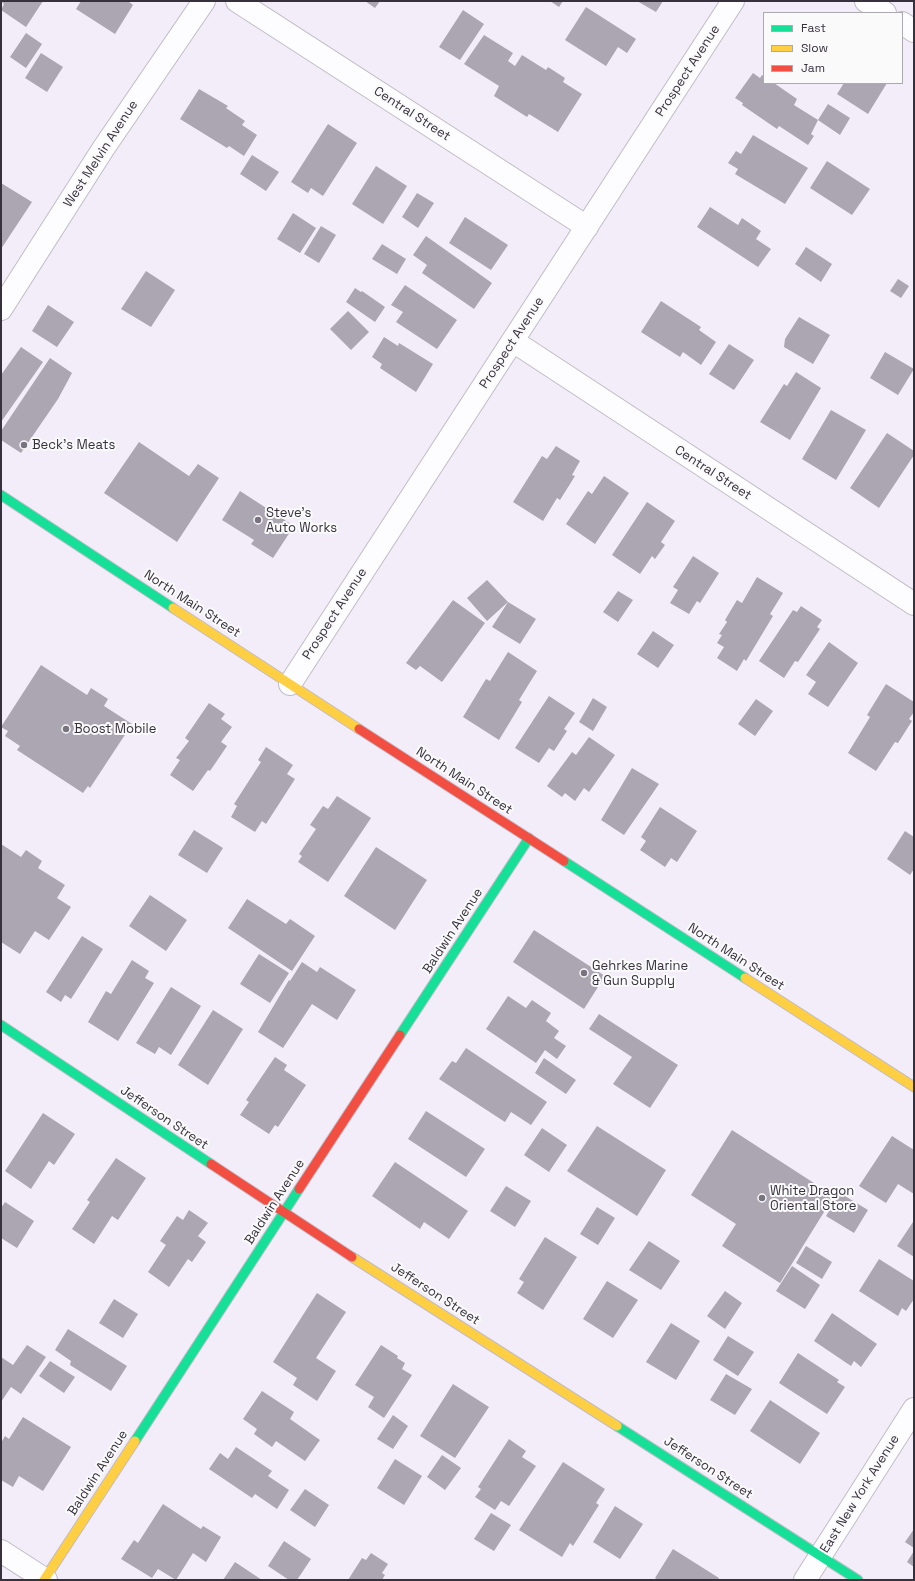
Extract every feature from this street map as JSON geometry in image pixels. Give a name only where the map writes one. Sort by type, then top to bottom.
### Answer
[{"type":"street","name":"West Melvin Avenue","points":[[1,309],[103,149],[204,1]]},
{"type":"street","name":"Central Street","points":[[237,1],[587,227]]},
{"type":"street","name":"Prospect Avenue","points":[[290,684],[733,1]]},
{"type":"street","points":[[866,1],[883,12]]},
{"type":"street","points":[[903,24],[914,31]]},
{"type":"street","name":"Central Street","points":[[512,341],[914,604]]},
{"type":"street","name":"North Main Street","points":[[1,495],[290,684],[914,1087]]},
{"type":"street","name":"Baldwin Avenue","points":[[44,1580],[529,838]]},
{"type":"street","name":"Jefferson Street","points":[[1,1025],[284,1213],[858,1580]]},
{"type":"street","name":"East New York Avenue","points":[[805,1580],[914,1409]]},
{"type":"street","points":[[1,1551],[44,1580]]},
{"type":"building","points":[[1,1],[43,1],[26,27],[1,10],[4,4]]},
{"type":"building","points":[[81,1],[128,1],[133,5],[115,34],[76,9]]},
{"type":"building","points":[[365,1],[380,1],[375,8]]},
{"type":"building","points":[[550,1],[563,1],[559,7]]},
{"type":"building","points":[[637,1],[663,1],[656,12]]},
{"type":"building","points":[[586,7],[636,39],[627,53],[618,47],[606,66],[565,40]]},
{"type":"building","points":[[463,10],[484,24],[460,60],[439,47]]},
{"type":"building","points":[[26,33],[42,44],[26,68],[10,57]]},
{"type":"building","points":[[484,35],[513,53],[508,61],[515,66],[522,55],[546,70],[548,67],[565,78],[563,82],[582,94],[558,132],[529,114],[527,117],[494,96],[499,86],[464,64]]},
{"type":"building","points":[[41,53],[63,67],[47,92],[25,78]]},
{"type":"building","points":[[753,73],[760,78],[762,75],[763,84],[775,84],[797,99],[794,105],[818,120],[811,134],[814,136],[808,145],[779,126],[777,129],[742,105],[743,103],[735,98]]},
{"type":"building","points":[[843,84],[886,84],[868,114],[837,94]]},
{"type":"building","points":[[199,89],[228,106],[226,108],[245,121],[242,125],[257,135],[244,156],[229,146],[227,148],[180,119]]},
{"type":"building","points":[[828,104],[850,118],[840,135],[818,120]]},
{"type":"building","points":[[328,124],[357,143],[323,196],[311,188],[308,193],[291,182]]},
{"type":"building","points":[[753,135],[808,168],[785,204],[735,174],[738,169],[728,163],[736,151],[741,154]]},
{"type":"building","points":[[252,155],[279,172],[266,191],[240,174]]},
{"type":"building","points":[[827,161],[870,189],[852,215],[810,188]]},
{"type":"building","points":[[376,166],[407,186],[383,224],[352,204]]},
{"type":"building","points":[[1,183],[32,202],[1,249]]},
{"type":"building","points":[[417,193],[434,203],[418,228],[402,217]]},
{"type":"building","points":[[710,207],[738,225],[742,218],[761,231],[756,239],[771,249],[758,267],[697,227]]},
{"type":"building","points":[[293,213],[316,228],[300,253],[277,239]]},
{"type":"building","points":[[465,217],[508,245],[491,270],[449,243]]},
{"type":"building","points":[[321,226],[336,235],[319,263],[304,254]]},
{"type":"building","points":[[426,236],[492,283],[474,309],[422,273],[427,265],[413,255]]},
{"type":"building","points":[[382,244],[406,259],[397,274],[372,259]]},
{"type":"building","points":[[806,247],[832,264],[821,282],[795,264]]},
{"type":"building","points":[[146,271],[175,290],[151,327],[121,309]]},
{"type":"building","points":[[898,279],[909,286],[901,298],[890,291]]},
{"type":"building","points":[[405,285],[457,320],[437,349],[396,322],[403,312],[391,305]]},
{"type":"building","points":[[355,288],[361,292],[362,291],[385,307],[375,322],[346,302]]},
{"type":"building","points":[[661,301],[701,327],[699,330],[716,342],[701,365],[683,352],[680,357],[641,332]]},
{"type":"building","points":[[48,305],[74,322],[57,347],[32,331]]},
{"type":"building","points":[[348,311],[369,332],[351,350],[330,329]]},
{"type":"building","points":[[799,317],[830,335],[813,364],[784,347],[785,339]]},
{"type":"building","points":[[384,337],[398,346],[399,343],[433,364],[416,392],[380,368],[382,364],[372,357]]},
{"type":"building","points":[[729,344],[754,360],[734,390],[709,374]]},
{"type":"building","points":[[21,347],[43,362],[1,422],[1,375]]},
{"type":"building","points":[[885,352],[914,369],[898,395],[870,378]]},
{"type":"building","points":[[50,358],[72,373],[58,399],[21,453],[1,440],[1,431]]},
{"type":"building","points":[[796,372],[821,388],[790,440],[760,422],[784,384],[787,386]]},
{"type":"building","points":[[831,410],[866,430],[836,480],[802,459]]},
{"type":"building","points":[[887,433],[914,451],[914,455],[879,508],[850,488]]},
{"type":"building","points":[[139,442],[189,476],[198,464],[219,478],[177,542],[104,493]]},
{"type":"building","points":[[556,446],[580,461],[572,475],[575,476],[560,500],[557,498],[543,521],[513,502],[542,456],[547,459]]},
{"type":"building","points":[[604,476],[629,493],[595,544],[566,524],[588,491],[592,494]]},
{"type":"building","points":[[240,491],[294,526],[273,558],[251,544],[254,540],[222,520]]},
{"type":"building","points":[[647,502],[675,521],[661,542],[665,545],[655,559],[652,556],[640,574],[612,555]]},
{"type":"building","points":[[693,556],[719,573],[700,603],[697,601],[689,614],[670,603],[678,590],[673,587]]},
{"type":"building","points":[[757,577],[783,593],[770,614],[773,616],[746,661],[744,659],[737,671],[717,658],[724,647],[717,643],[722,635],[719,634],[727,622],[725,620],[737,600],[742,603]]},
{"type":"building","points":[[487,580],[508,602],[487,621],[467,598]]},
{"type":"building","points":[[618,591],[633,600],[618,622],[603,612]]},
{"type":"building","points":[[453,600],[485,623],[442,682],[420,666],[416,670],[406,663]]},
{"type":"building","points":[[508,602],[536,619],[520,644],[492,627]]},
{"type":"building","points":[[801,606],[822,620],[817,627],[820,629],[798,662],[795,661],[784,678],[759,661],[793,610],[797,612]]},
{"type":"building","points":[[653,631],[674,645],[658,668],[637,654]]},
{"type":"building","points":[[829,642],[858,663],[828,707],[808,694],[816,682],[806,675]]},
{"type":"building","points":[[508,652],[537,671],[519,700],[522,702],[499,740],[463,717],[486,679],[490,681]]},
{"type":"building","name":"Boost Mobile","points":[[41,665],[87,695],[91,688],[108,699],[104,706],[132,724],[90,788],[88,786],[83,793],[17,750],[20,746],[5,736],[8,731],[1,727]]},
{"type":"building","points":[[886,684],[914,702],[914,712],[909,719],[912,721],[898,743],[895,742],[876,771],[848,753],[870,717],[867,715]]},
{"type":"building","points":[[549,696],[575,713],[564,729],[567,731],[554,751],[549,748],[539,763],[515,748]]},
{"type":"building","points":[[593,698],[607,707],[593,731],[579,722]]},
{"type":"building","points":[[756,699],[773,711],[755,736],[738,724]]},
{"type":"building","points":[[209,703],[225,714],[221,719],[232,727],[221,742],[227,746],[210,771],[208,770],[193,791],[170,775],[180,760],[176,758],[189,741],[185,738]]},
{"type":"building","points":[[589,737],[615,755],[589,792],[584,788],[575,801],[565,793],[562,797],[547,786],[572,752],[576,755]]},
{"type":"building","points":[[266,747],[293,765],[287,774],[295,779],[266,824],[262,821],[255,832],[231,817],[237,806],[234,804],[261,762],[258,760]]},
{"type":"building","points":[[632,768],[659,784],[624,835],[601,820]]},
{"type":"building","points":[[337,796],[371,818],[328,882],[298,862],[302,856],[299,854],[316,829],[310,825],[323,806],[328,809]]},
{"type":"building","points":[[660,807],[697,831],[677,862],[671,858],[665,867],[640,850],[646,841],[641,837]]},
{"type":"building","points":[[194,830],[223,848],[207,873],[178,855]]},
{"type":"building","points":[[905,831],[914,837],[914,869],[910,875],[887,859]]},
{"type":"building","points":[[1,844],[21,857],[26,850],[42,861],[38,868],[65,885],[57,898],[71,907],[49,940],[35,931],[20,954],[1,942]]},
{"type":"building","points":[[376,847],[427,880],[395,930],[344,896]]},
{"type":"building","points":[[150,895],[187,920],[166,951],[129,926]]},
{"type":"building","points":[[247,899],[286,924],[290,919],[315,936],[292,971],[228,928]]},
{"type":"building","points":[[534,930],[605,976],[584,1009],[513,962]]},
{"type":"building","points":[[82,936],[103,949],[71,999],[65,995],[61,1002],[46,992]]},
{"type":"building","points":[[259,954],[289,973],[270,1003],[240,984]]},
{"type":"building","points":[[132,960],[149,971],[145,978],[154,983],[118,1041],[88,1022],[106,991],[111,994]]},
{"type":"building","points":[[302,962],[317,972],[320,967],[356,990],[337,1020],[312,1004],[283,1048],[258,1032],[289,980],[290,981]]},
{"type":"building","points":[[171,987],[201,1006],[171,1055],[159,1047],[155,1054],[136,1043]]},
{"type":"building","points":[[508,996],[526,1008],[532,1000],[551,1013],[546,1021],[559,1031],[554,1038],[566,1046],[557,1059],[545,1050],[536,1063],[486,1029]]},
{"type":"building","points":[[213,1010],[243,1029],[208,1085],[178,1065]]},
{"type":"building","points":[[599,1014],[678,1065],[650,1108],[613,1084],[632,1057],[589,1029]]},
{"type":"building","points":[[466,1048],[547,1102],[531,1125],[511,1112],[505,1122],[439,1079],[452,1061],[456,1063]]},
{"type":"building","points":[[275,1057],[287,1065],[284,1070],[306,1085],[278,1127],[275,1125],[269,1134],[240,1115],[249,1102],[246,1100]]},
{"type":"building","points":[[544,1058],[576,1080],[566,1094],[535,1073]]},
{"type":"building","points":[[426,1111],[485,1149],[466,1177],[408,1139]]},
{"type":"building","points":[[43,1113],[75,1134],[54,1165],[49,1161],[31,1189],[5,1171]]},
{"type":"building","points":[[597,1126],[666,1170],[637,1216],[567,1171]]},
{"type":"building","points":[[542,1128],[567,1145],[549,1172],[524,1155]]},
{"type":"building","points":[[732,1130],[834,1196],[780,1283],[722,1246],[736,1224],[691,1195]]},
{"type":"building","points":[[892,1136],[914,1150],[914,1194],[898,1184],[886,1203],[859,1186]]},
{"type":"building","points":[[116,1158],[146,1178],[118,1220],[112,1216],[94,1244],[72,1229],[90,1202],[87,1200]]},
{"type":"building","points":[[395,1162],[468,1211],[449,1239],[424,1222],[420,1229],[372,1196]]},
{"type":"building","points":[[506,1186],[531,1201],[515,1227],[490,1211]]},
{"type":"building","points":[[840,1193],[868,1210],[854,1233],[826,1216]]},
{"type":"building","points":[[5,1202],[34,1221],[17,1248],[1,1238],[1,1208]]},
{"type":"building","points":[[597,1207],[615,1218],[598,1245],[580,1234]]},
{"type":"building","points":[[189,1210],[208,1223],[198,1236],[206,1242],[192,1262],[188,1259],[169,1287],[148,1272],[166,1245],[160,1241],[177,1216],[183,1220]]},
{"type":"building","points":[[913,1222],[914,1223],[914,1257],[897,1246]]},
{"type":"building","points":[[545,1237],[577,1257],[543,1310],[517,1293],[524,1282],[519,1279]]},
{"type":"building","points":[[649,1241],[680,1261],[661,1290],[629,1270]]},
{"type":"building","points":[[806,1246],[832,1262],[822,1279],[796,1263]]},
{"type":"building","points":[[879,1259],[914,1281],[914,1299],[906,1311],[902,1308],[898,1316],[859,1291]]},
{"type":"building","points":[[792,1266],[820,1285],[805,1309],[776,1291]]},
{"type":"building","points":[[607,1281],[638,1300],[613,1338],[583,1319]]},
{"type":"building","points":[[725,1291],[742,1303],[725,1329],[707,1316]]},
{"type":"building","points":[[317,1293],[346,1312],[316,1358],[336,1371],[317,1401],[293,1385],[297,1378],[273,1362]]},
{"type":"building","points":[[114,1299],[138,1314],[123,1338],[99,1323]]},
{"type":"building","points":[[832,1313],[877,1344],[861,1367],[854,1361],[851,1366],[814,1341]]},
{"type":"building","points":[[671,1323],[700,1341],[676,1380],[646,1362]]},
{"type":"building","points":[[68,1329],[127,1366],[111,1391],[70,1365],[71,1361],[55,1350]]},
{"type":"building","points":[[728,1336],[754,1352],[738,1376],[713,1360]]},
{"type":"building","points":[[27,1345],[46,1357],[21,1394],[11,1387],[1,1402],[1,1357],[13,1365]]},
{"type":"building","points":[[381,1345],[398,1356],[397,1358],[405,1363],[402,1369],[412,1375],[384,1418],[368,1407],[374,1397],[355,1385]]},
{"type":"building","points":[[798,1353],[839,1380],[837,1382],[845,1387],[827,1414],[779,1383]]},
{"type":"building","points":[[50,1361],[75,1377],[64,1393],[39,1376]]},
{"type":"building","points":[[726,1374],[752,1389],[735,1415],[710,1400]]},
{"type":"building","points":[[453,1384],[489,1407],[455,1458],[420,1436]]},
{"type":"building","points":[[262,1391],[294,1412],[290,1419],[320,1440],[305,1461],[276,1441],[272,1447],[254,1434],[257,1429],[243,1419]]},
{"type":"building","points":[[770,1400],[820,1433],[800,1464],[750,1431]]},
{"type":"building","points":[[393,1415],[408,1426],[393,1449],[377,1439]]},
{"type":"building","points":[[23,1417],[71,1447],[43,1491],[19,1476],[13,1487],[1,1480],[1,1443],[5,1436],[9,1439]]},
{"type":"building","points":[[509,1439],[526,1451],[522,1457],[536,1466],[509,1506],[501,1501],[495,1510],[475,1497],[481,1489],[478,1487]]},
{"type":"building","points":[[236,1447],[272,1471],[268,1476],[289,1490],[277,1509],[255,1494],[252,1498],[209,1469],[220,1453],[228,1459]]},
{"type":"building","points":[[442,1455],[461,1468],[445,1490],[427,1477]]},
{"type":"building","points":[[395,1459],[422,1476],[404,1505],[377,1488]]},
{"type":"building","points":[[563,1462],[605,1489],[596,1503],[599,1505],[573,1546],[570,1543],[562,1557],[519,1530]]},
{"type":"building","points":[[305,1489],[329,1505],[315,1527],[290,1510]]},
{"type":"building","points":[[163,1504],[201,1529],[203,1526],[221,1537],[206,1562],[193,1553],[176,1580],[158,1569],[152,1578],[121,1559],[134,1540],[138,1543]]},
{"type":"building","points":[[615,1506],[643,1524],[620,1559],[593,1542]]},
{"type":"building","points":[[491,1513],[511,1525],[494,1551],[474,1539]]},
{"type":"building","points":[[914,1529],[914,1548],[905,1542]]},
{"type":"building","points":[[284,1541],[311,1559],[297,1580],[289,1580],[268,1566]]},
{"type":"building","points":[[673,1549],[719,1578],[718,1580],[658,1580],[655,1578]]},
{"type":"building","points":[[914,1551],[914,1567],[907,1562]]},
{"type":"building","points":[[371,1553],[388,1564],[382,1573],[385,1575],[382,1580],[348,1580],[362,1558],[366,1560]]},
{"type":"building","points":[[235,1562],[262,1580],[223,1580]]},
{"type":"traffic: fast","points":[[1,495],[173,608]]},
{"type":"traffic: fast","points":[[400,1035],[529,838]]},
{"type":"traffic: fast","points":[[564,861],[745,978]]},
{"type":"traffic: fast","points":[[1,1025],[211,1164]]},
{"type":"traffic: fast","points":[[135,1441],[299,1189]]},
{"type":"traffic: fast","points":[[617,1426],[858,1580]]},
{"type":"traffic: slow","points":[[173,608],[359,729]]},
{"type":"traffic: slow","points":[[745,978],[914,1087]]},
{"type":"traffic: slow","points":[[352,1257],[617,1426]]},
{"type":"traffic: slow","points":[[44,1580],[135,1441]]},
{"type":"traffic: jam","points":[[359,729],[564,861]]},
{"type":"traffic: jam","points":[[299,1189],[400,1035]]},
{"type":"traffic: jam","points":[[211,1164],[352,1257]]},
{"type":"place","name":"Beck's Meats","points":[[24,445]]},
{"type":"place","name":"Steve's Auto Works","points":[[258,520]]},
{"type":"place","name":"Boost Mobile","points":[[66,729]]},
{"type":"place","name":"Gehrkes Marine & Gun Supply","points":[[584,973]]},
{"type":"place","name":"White Dragon Oriental Store","points":[[762,1198]]}]
